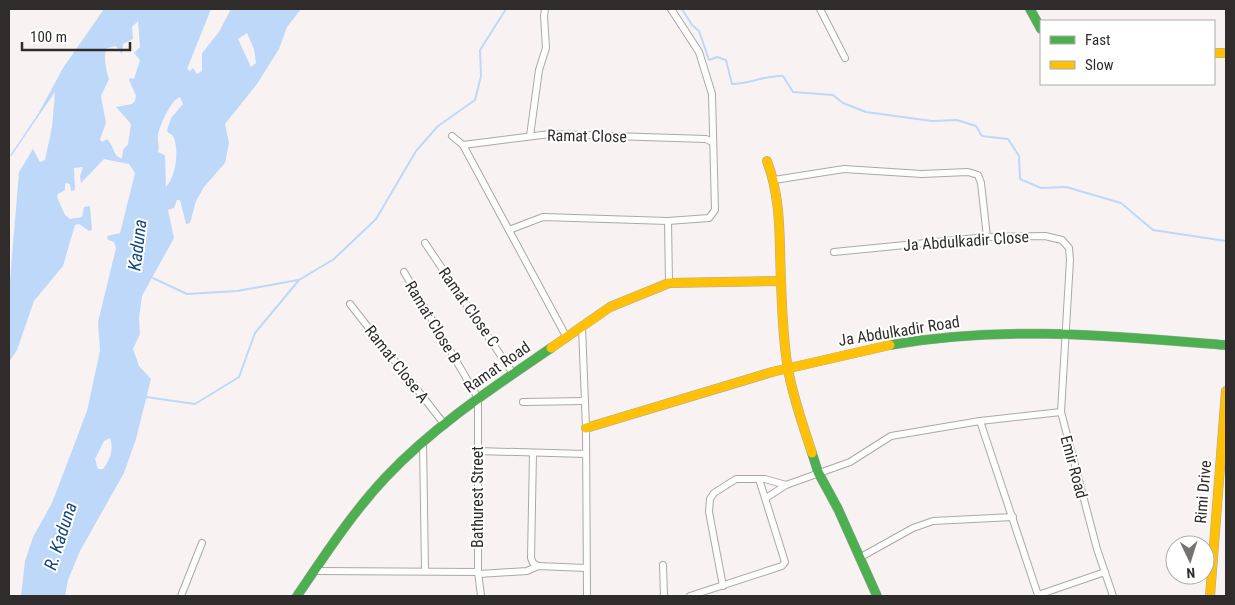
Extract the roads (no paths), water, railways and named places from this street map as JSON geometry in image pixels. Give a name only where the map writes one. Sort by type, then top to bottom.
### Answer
[{"type":"street","points":[[530,136],[539,70],[546,48],[545,9]]},
{"type":"street","points":[[509,230],[543,217],[668,221],[709,218],[713,215],[715,210],[712,94],[699,52],[671,9]]},
{"type":"street","points":[[820,9],[845,58]]},
{"type":"street","points":[[1030,9],[1040,27]]},
{"type":"street","name":"Ramat Close","points":[[463,146],[530,136],[560,134],[706,139],[712,142]]},
{"type":"street","points":[[452,136],[463,146],[567,338]]},
{"type":"street","points":[[767,161],[774,180],[781,226],[781,281],[788,367],[794,395],[818,472],[838,510],[877,596]]},
{"type":"street","points":[[774,180],[844,169],[922,174],[968,172],[978,176],[981,183],[987,237]]},
{"type":"street","points":[[668,221],[669,283]]},
{"type":"street","name":"Ja Abdulkadir Close","points":[[834,252],[987,237],[1046,236],[1062,240],[1069,248],[1070,260],[1066,334]]},
{"type":"street","name":"Ramat Close C","points":[[424,243],[512,372]]},
{"type":"street","name":"Ramat Close B","points":[[404,272],[478,398]]},
{"type":"street","name":"Ramat Road","points":[[297,596],[360,506],[386,477],[423,442],[478,398],[512,372],[567,338],[582,327],[595,313],[654,287],[669,283],[781,281]]},
{"type":"street","name":"Ramat Close A","points":[[350,304],[444,425]]},
{"type":"street","points":[[582,327],[586,428],[587,596]]},
{"type":"street","name":"Ja Abdulkadir Road","points":[[586,428],[788,367],[854,351],[912,341],[965,335],[1066,334],[1226,345]]},
{"type":"street","name":"Emir Road","points":[[1066,334],[1061,412],[1076,472],[1113,596]]},
{"type":"street","name":"Rimi Drive","points":[[1210,596],[1226,391]]},
{"type":"street","name":"Bathurest Street","points":[[478,398],[478,573],[481,596]]},
{"type":"street","points":[[523,402],[584,400]]},
{"type":"street","points":[[766,498],[786,485],[850,462],[891,436],[980,421],[1061,412]]},
{"type":"street","points":[[980,421],[1002,492],[1013,518],[1038,595],[1105,572]]},
{"type":"street","points":[[423,442],[425,570]]},
{"type":"street","points":[[477,451],[586,454]]},
{"type":"street","points":[[533,453],[531,558],[533,563],[538,566]]},
{"type":"street","points":[[723,586],[709,512],[710,499],[714,493],[736,479],[759,479],[786,485]]},
{"type":"street","points":[[690,596],[707,594],[723,586],[782,566],[784,562],[759,479]]},
{"type":"street","points":[[859,558],[913,528],[933,521],[1013,518]]},
{"type":"street","points":[[181,596],[202,543]]},
{"type":"street","points":[[662,565],[664,596]]},
{"type":"street","points":[[315,570],[425,570],[478,573],[527,571],[538,566],[586,568]]},
{"type":"water","points":[[104,9],[211,9],[187,69],[190,71],[193,68],[197,74],[202,71],[202,53],[219,32],[231,9],[301,9],[287,27],[279,49],[257,84],[225,124],[229,143],[225,163],[204,187],[196,201],[190,223],[186,224],[180,200],[177,200],[174,208],[168,210],[174,238],[142,296],[139,318],[140,334],[133,349],[139,366],[151,379],[136,439],[124,473],[80,551],[68,580],[65,596],[21,596],[25,561],[33,537],[52,503],[87,411],[100,351],[98,322],[116,248],[114,242],[108,240],[107,236],[120,233],[135,173],[129,164],[104,159],[81,183],[80,176],[83,167],[74,168],[75,190],[71,191],[70,184],[65,183],[65,190],[58,194],[57,197],[65,215],[70,219],[82,217],[84,207],[90,206],[92,230],[89,231],[79,224],[75,225],[63,266],[34,301],[17,350],[9,362],[9,292],[19,172],[33,149],[40,162],[45,160],[52,127],[55,92],[9,157],[38,114],[63,68]],"holes":[[[138,21],[140,47],[134,53],[140,60],[134,79],[130,78],[129,80],[136,96],[135,101],[132,104],[116,107],[131,124],[128,144],[123,150],[122,158],[120,158],[107,139],[102,142],[100,139],[106,123],[101,96],[109,79],[105,59],[107,48],[116,46],[122,54],[123,44],[133,39],[132,27]],[[247,33],[254,49],[256,63],[251,67],[238,39]],[[180,97],[183,104],[171,118],[167,130],[174,138],[176,157],[174,170],[166,187],[165,155],[158,152],[158,136],[166,114]],[[110,438],[111,454],[103,469],[98,469],[95,459],[104,441]]]},
{"type":"waterway","points":[[146,397],[195,404],[239,377],[255,333],[299,280],[334,259],[376,219],[416,151],[438,126],[475,100],[481,76],[480,50],[506,9]]},
{"type":"waterway","points":[[682,9],[692,25],[699,31],[709,60],[717,57],[726,60],[732,84],[783,76],[793,92],[833,95],[843,103],[866,112],[932,121],[957,120],[976,126],[982,136],[1008,139],[1019,156],[1020,179],[1041,188],[1066,187],[1121,203],[1153,230],[1226,241]]},
{"type":"waterway","points":[[153,278],[187,294],[237,291],[298,280]]},
{"type":"water label","name":"Kaduna","points":[[137,245]]},
{"type":"water label","name":"R. Kaduna","points":[[60,536]]}]
